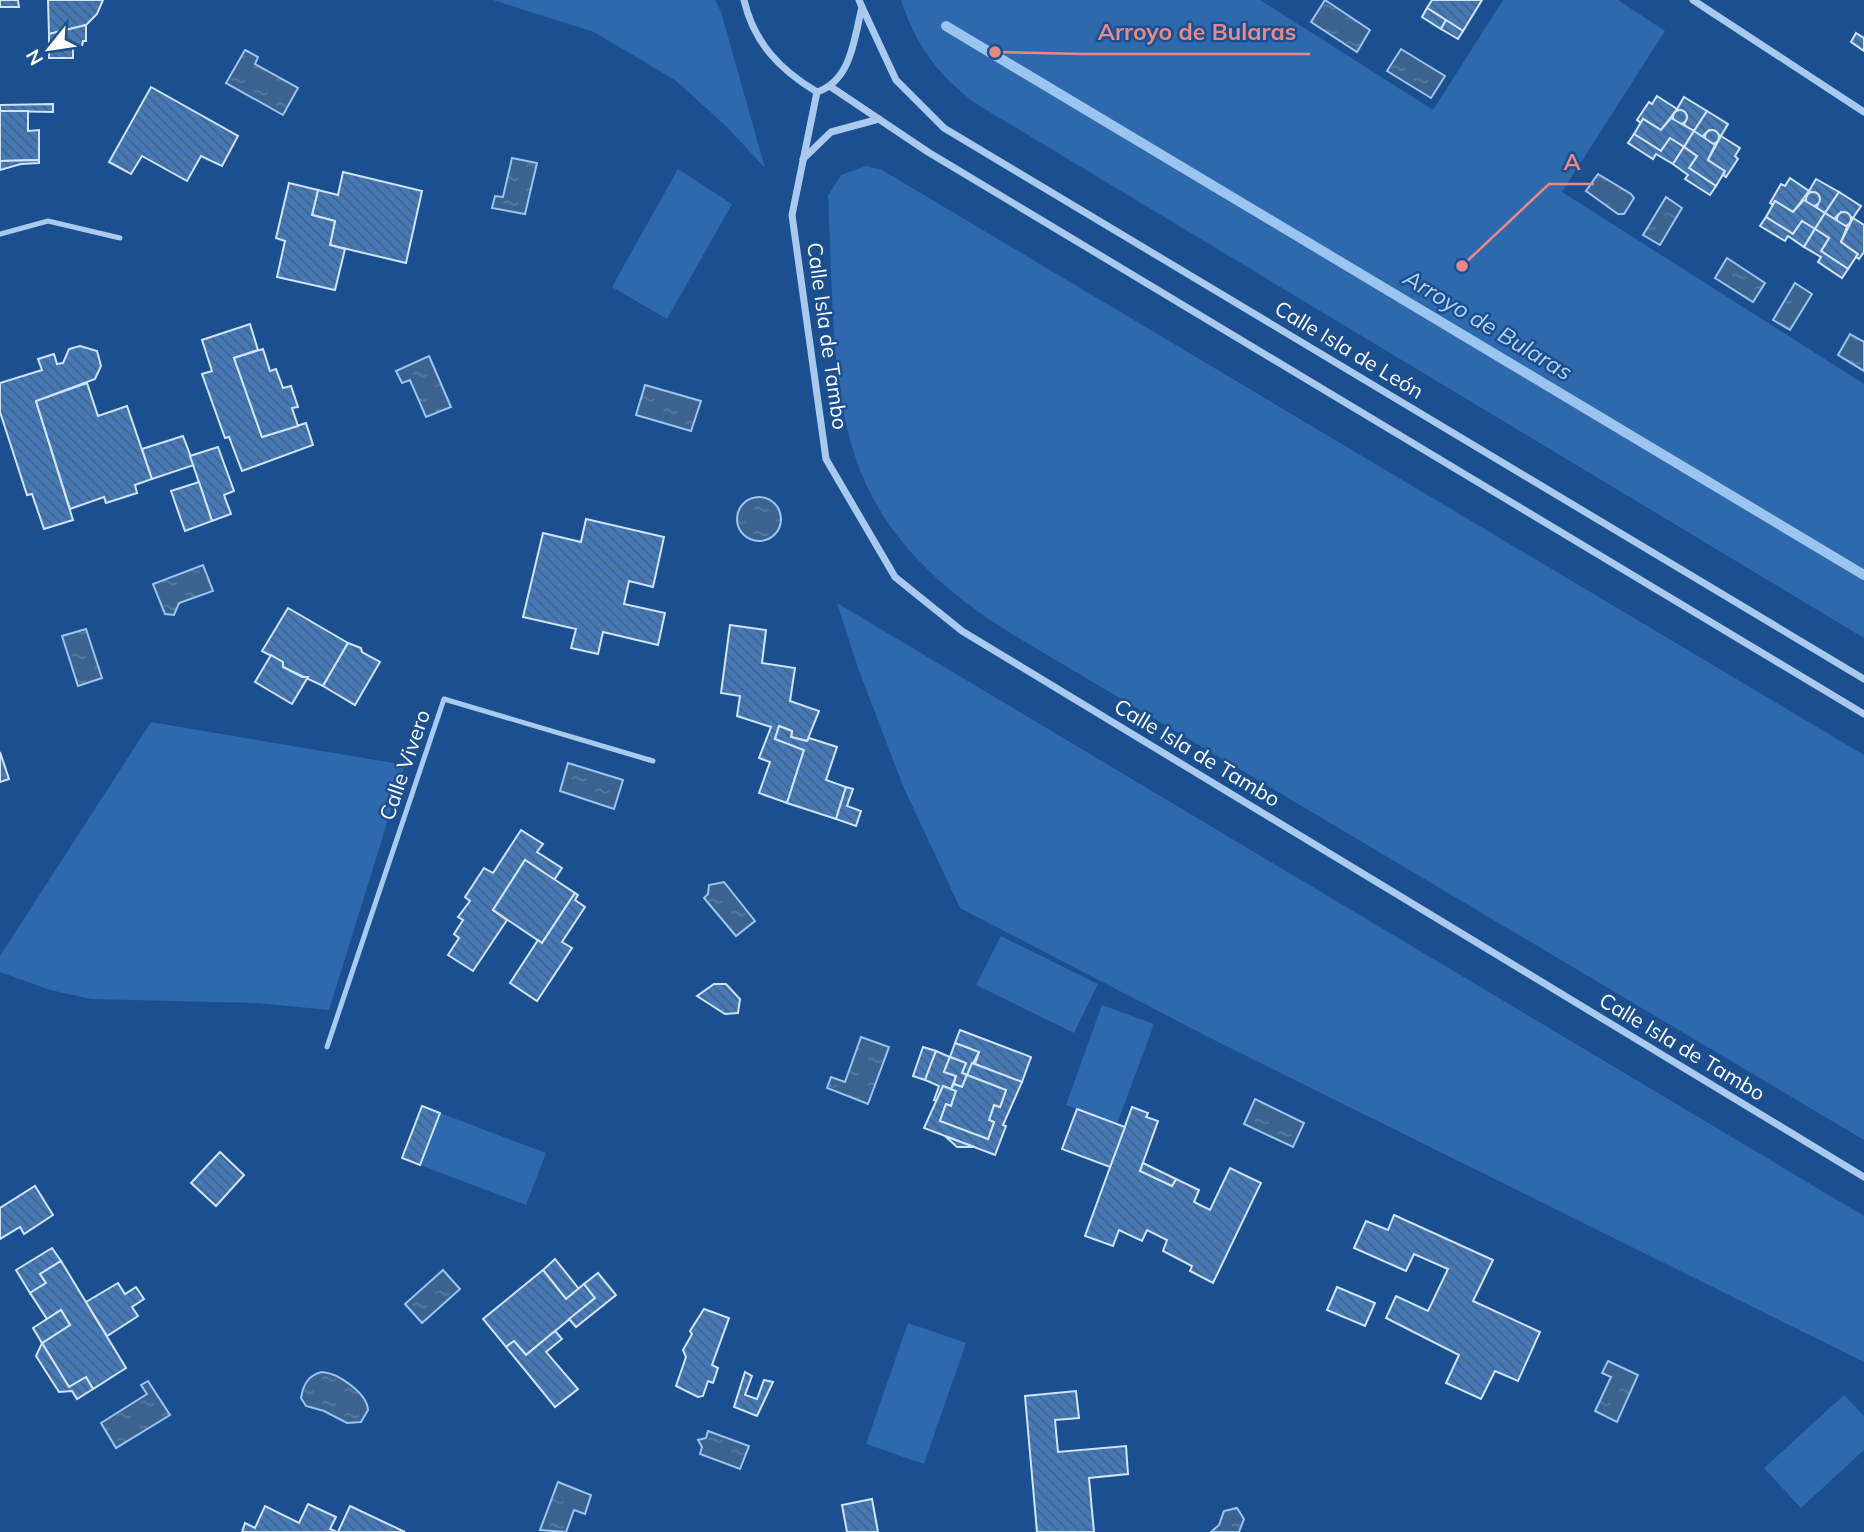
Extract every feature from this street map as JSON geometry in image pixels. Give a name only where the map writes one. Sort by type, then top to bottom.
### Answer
[{"type":"street","points":[[744,0],[748,17],[765,48],[789,75],[817,92],[831,88],[975,181],[1864,714]]},
{"type":"street","points":[[1693,0],[1864,112]]},
{"type":"street","name":"Calle Isla de León","points":[[831,88],[848,65],[860,4]]},
{"type":"street","name":"Calle Isla de León","points":[[860,4],[896,80],[944,128],[1864,678]]},
{"type":"street","name":"Calle Isla de Tambo","points":[[817,92],[792,215],[827,459],[895,577],[962,631],[1864,1177]]},
{"type":"street","points":[[802,159],[831,132],[878,119]]},
{"type":"lane","points":[[0,234],[48,221],[120,238]]},
{"type":"lane","name":"Calle Vivero","points":[[327,1047],[444,699],[653,761]]},
{"type":"shaded area","points":[[493,0],[715,0],[721,12],[765,168],[727,127],[675,80],[594,32]]},
{"type":"shaded area","points":[[901,0],[1260,0],[1433,110],[1503,0],[1618,0],[1665,31],[1562,192],[1864,384],[1864,638],[978,105],[940,72],[930,59],[914,32]]},
{"type":"shaded area","points":[[866,166],[882,170],[1864,755],[1864,1140],[1012,634],[949,589],[904,544],[872,496],[852,446],[840,392],[834,332],[828,196],[841,175]]},
{"type":"shaded area","points":[[678,169],[732,204],[667,319],[612,287]]},
{"type":"shaded area","points":[[837,603],[1864,1216],[1864,1362],[1216,1041],[960,908],[903,786],[858,668]]},
{"type":"shaded area","points":[[151,722],[405,765],[329,1010],[257,1003],[91,999],[50,990],[0,972],[0,956]]},
{"type":"shaded area","points":[[1001,936],[1098,984],[1074,1033],[976,985]]},
{"type":"shaded area","points":[[1102,1005],[1154,1024],[1117,1124],[1066,1105]]},
{"type":"shaded area","points":[[440,1113],[546,1153],[526,1205],[420,1165]]},
{"type":"shaded area","points":[[908,1323],[966,1343],[924,1464],[866,1444]]},
{"type":"shaded area","points":[[1844,1395],[1864,1416],[1864,1450],[1801,1508],[1764,1468]]},
{"type":"water","points":[[1325,0],[1370,30],[1357,52],[1311,22]]},
{"type":"water","points":[[1401,49],[1445,76],[1431,98],[1387,71]]},
{"type":"water","points":[[245,50],[258,57],[255,64],[298,88],[283,115],[226,83]]},
{"type":"water","points":[[512,158],[537,163],[525,214],[492,208],[495,196],[503,197]]},
{"type":"water","points":[[1598,174],[1634,198],[1624,214],[1618,214],[1586,191]]},
{"type":"water","points":[[1666,197],[1682,208],[1660,245],[1643,235]]},
{"type":"water","points":[[1727,258],[1765,283],[1753,302],[1715,278]]},
{"type":"water","points":[[1795,283],[1812,294],[1790,330],[1773,320]]},
{"type":"water","points":[[1850,334],[1864,342],[1864,371],[1838,355]]},
{"type":"water","points":[[429,356],[451,407],[426,417],[410,380],[402,383],[396,371]]},
{"type":"water","points":[[645,385],[701,401],[691,431],[636,415]]},
{"type":"water","points":[[759,497],[774,504],[781,519],[774,534],[759,541],[744,534],[737,519],[744,504]]},
{"type":"water","points":[[203,565],[213,591],[179,603],[174,615],[165,614],[153,584]]},
{"type":"water","points":[[86,629],[102,678],[78,686],[62,636]]},
{"type":"water","points":[[568,763],[623,780],[614,809],[560,791]]},
{"type":"water","points":[[724,882],[755,921],[736,936],[704,898],[708,894],[709,885]]},
{"type":"water","points":[[861,1037],[889,1047],[868,1104],[827,1088],[831,1077],[845,1082]]},
{"type":"water","points":[[1255,1099],[1304,1123],[1293,1147],[1244,1124]]},
{"type":"water","points":[[443,1270],[460,1289],[422,1323],[405,1304]]},
{"type":"water","points":[[1608,1361],[1638,1375],[1617,1422],[1595,1411],[1611,1377],[1602,1373]]},
{"type":"water","points":[[322,1372],[343,1380],[363,1397],[368,1410],[361,1422],[347,1423],[324,1411],[306,1406],[301,1398],[305,1385],[310,1378]]},
{"type":"water","points":[[148,1381],[170,1415],[116,1448],[101,1423],[147,1394],[141,1385]]},
{"type":"water","points":[[708,1431],[749,1446],[740,1469],[700,1454],[702,1447],[698,1440],[706,1438]]},
{"type":"water","points":[[558,1482],[591,1495],[585,1514],[574,1510],[566,1532],[540,1530]]},
{"type":"water","points":[[1237,1508],[1244,1519],[1239,1532],[1211,1532],[1219,1525],[1224,1511]]},
{"type":"building","points":[[0,0],[18,0],[19,7],[0,7]]},
{"type":"building","points":[[48,0],[103,0],[97,14],[86,25],[49,34]]},
{"type":"building","points":[[1432,0],[1482,0],[1463,31],[1427,8]]},
{"type":"building","points":[[1427,8],[1446,20],[1441,29],[1422,17]]},
{"type":"building","points":[[1446,20],[1463,31],[1458,39],[1441,29]]},
{"type":"building","points":[[86,25],[86,41],[83,41],[82,47],[73,47],[73,58],[49,58],[49,34]]},
{"type":"building","points":[[1856,33],[1864,38],[1864,51],[1851,42]]},
{"type":"building","points":[[151,87],[238,136],[222,166],[201,156],[187,181],[142,156],[131,174],[109,162]]},
{"type":"building","points":[[1657,96],[1677,109],[1661,130],[1643,119],[1641,123],[1637,120],[1649,102],[1652,104]]},
{"type":"building","points":[[1684,97],[1707,111],[1694,131],[1684,125],[1687,116],[1677,109]]},
{"type":"building","points":[[53,104],[53,112],[0,111],[0,105]]},
{"type":"building","points":[[1680,110],[1685,112],[1685,122],[1680,124],[1675,122],[1673,117],[1675,112]]},
{"type":"building","points":[[0,111],[28,111],[28,131],[39,130],[39,160],[0,161]]},
{"type":"building","points":[[1707,111],[1728,124],[1721,136],[1709,130],[1702,137],[1694,131]]},
{"type":"building","points":[[1671,118],[1694,131],[1684,147],[1670,138],[1661,151],[1634,134],[1643,119],[1661,130]]},
{"type":"building","points":[[1709,130],[1715,130],[1719,137],[1715,144],[1709,144],[1705,140],[1705,134]]},
{"type":"building","points":[[1694,131],[1715,145],[1708,160],[1725,171],[1716,186],[1689,168],[1697,156],[1684,147]]},
{"type":"building","points":[[1634,134],[1661,151],[1670,138],[1684,147],[1673,164],[1656,154],[1653,159],[1628,143]]},
{"type":"building","points":[[1721,136],[1740,148],[1735,156],[1738,159],[1726,177],[1723,175],[1725,171],[1708,160]]},
{"type":"building","points":[[1684,147],[1697,156],[1689,168],[1716,186],[1710,195],[1685,179],[1688,175],[1673,164]]},
{"type":"building","points":[[39,160],[39,163],[21,164],[0,170],[0,161]]},
{"type":"building","points":[[343,172],[422,191],[406,263],[330,245],[335,221],[312,215],[318,190],[338,195]]},
{"type":"building","points":[[1790,178],[1809,191],[1793,212],[1775,201],[1773,205],[1770,203],[1781,184],[1785,186]]},
{"type":"building","points":[[1816,179],[1839,192],[1825,213],[1817,208],[1819,196],[1809,191]]},
{"type":"building","points":[[289,183],[318,190],[312,215],[335,221],[330,245],[345,249],[335,290],[277,277],[285,241],[276,238]]},
{"type":"building","points":[[1810,192],[1816,192],[1820,199],[1816,206],[1810,206],[1806,202],[1806,196]]},
{"type":"building","points":[[1839,192],[1861,206],[1853,218],[1841,212],[1834,219],[1825,213]]},
{"type":"building","points":[[1804,200],[1825,213],[1815,229],[1802,221],[1793,234],[1766,217],[1775,201],[1793,212]]},
{"type":"building","points":[[1841,212],[1847,212],[1851,219],[1847,226],[1841,226],[1837,222],[1837,216]]},
{"type":"building","points":[[1825,213],[1847,227],[1841,242],[1858,254],[1848,269],[1821,251],[1829,238],[1815,229]]},
{"type":"building","points":[[1766,217],[1793,234],[1802,221],[1815,229],[1804,247],[1788,236],[1785,241],[1760,226]]},
{"type":"building","points":[[1853,218],[1864,225],[1864,252],[1859,259],[1856,257],[1858,254],[1841,242]]},
{"type":"building","points":[[1815,229],[1829,238],[1821,251],[1848,269],[1842,278],[1818,262],[1821,257],[1804,247]]},
{"type":"building","points":[[250,324],[258,350],[234,358],[262,437],[306,423],[313,445],[242,471],[229,437],[225,438],[202,374],[212,371],[202,340]]},
{"type":"building","points":[[80,346],[97,351],[101,366],[95,379],[36,401],[73,520],[44,529],[32,494],[27,495],[0,412],[0,383],[42,370],[38,359],[54,354],[57,364],[63,363],[69,349]]},
{"type":"building","points":[[263,349],[270,371],[276,369],[283,388],[291,386],[298,407],[292,408],[298,426],[262,437],[234,358]]},
{"type":"building","points":[[87,383],[98,416],[127,406],[152,479],[135,485],[137,493],[106,503],[104,497],[70,509],[36,401]]},
{"type":"building","points":[[183,436],[194,465],[152,479],[142,449]]},
{"type":"building","points":[[218,447],[234,491],[224,495],[231,514],[212,521],[190,456]]},
{"type":"building","points":[[199,482],[212,521],[185,531],[171,491]]},
{"type":"building","points":[[586,519],[664,537],[653,587],[629,581],[624,604],[665,613],[658,645],[603,632],[598,654],[571,648],[576,629],[523,617],[543,533],[581,542]]},
{"type":"building","points":[[288,608],[348,643],[323,686],[283,667],[283,662],[262,651]]},
{"type":"building","points":[[730,625],[766,630],[762,663],[795,668],[790,701],[819,711],[807,741],[791,737],[792,731],[779,726],[775,739],[804,750],[787,803],[759,793],[770,762],[759,758],[771,727],[737,716],[740,696],[721,693]]},
{"type":"building","points":[[348,643],[361,648],[362,652],[380,662],[355,705],[323,686]]},
{"type":"building","points":[[271,655],[283,662],[283,667],[302,677],[308,677],[292,704],[255,682]]},
{"type":"building","points":[[779,726],[792,731],[791,737],[807,741],[809,738],[837,747],[826,780],[846,787],[836,819],[787,803],[804,750],[775,739]]},
{"type":"building","points":[[0,752],[9,779],[0,782]]},
{"type":"building","points":[[846,787],[853,789],[847,806],[861,811],[856,826],[836,819]]},
{"type":"building","points":[[521,830],[543,844],[537,852],[562,868],[554,880],[525,860],[493,910],[507,920],[473,971],[448,955],[459,938],[454,934],[463,920],[458,917],[470,901],[465,897],[484,868],[493,873]]},
{"type":"building","points":[[525,860],[575,893],[542,943],[493,910]]},
{"type":"building","points":[[575,893],[578,895],[575,900],[585,907],[562,942],[572,948],[537,1001],[510,983],[538,940],[542,943]]},
{"type":"building","points":[[714,984],[726,984],[740,999],[738,1013],[725,1014],[697,996]]},
{"type":"building","points":[[960,1030],[1031,1057],[1022,1082],[975,1064],[979,1052],[955,1043]]},
{"type":"building","points":[[955,1043],[979,1052],[967,1075],[962,1073],[966,1063],[950,1057]]},
{"type":"building","points":[[923,1047],[936,1051],[925,1080],[913,1076]]},
{"type":"building","points":[[936,1051],[950,1057],[944,1072],[956,1076],[951,1089],[943,1086],[937,1101],[934,1100],[939,1086],[925,1080]]},
{"type":"building","points":[[950,1057],[966,1063],[962,1073],[967,1075],[962,1087],[954,1084],[956,1076],[944,1072]]},
{"type":"building","points":[[972,1063],[1022,1082],[1003,1125],[1006,1126],[995,1155],[924,1128],[943,1086],[956,1091],[951,1106],[946,1104],[940,1121],[988,1139],[994,1122],[989,1120],[994,1105],[1000,1107],[1006,1090],[967,1075]]},
{"type":"building","points":[[967,1075],[1006,1090],[1000,1107],[994,1105],[989,1120],[994,1122],[988,1139],[940,1121],[946,1104],[951,1106],[956,1091],[951,1089],[954,1084],[962,1087]]},
{"type":"building","points":[[422,1106],[440,1113],[420,1165],[402,1158]]},
{"type":"building","points":[[1132,1107],[1148,1113],[1146,1117],[1158,1121],[1140,1171],[1172,1186],[1176,1179],[1199,1190],[1194,1202],[1210,1210],[1230,1168],[1261,1183],[1213,1283],[1190,1271],[1192,1266],[1163,1251],[1167,1240],[1147,1230],[1142,1241],[1119,1230],[1113,1246],[1085,1236]]},
{"type":"building","points":[[1077,1109],[1125,1127],[1110,1167],[1062,1149]]},
{"type":"building","points":[[945,1136],[974,1147],[957,1147]]},
{"type":"building","points":[[220,1152],[244,1175],[216,1206],[191,1183]]},
{"type":"building","points":[[1143,1163],[1176,1179],[1172,1186],[1140,1171]]},
{"type":"building","points":[[35,1186],[53,1215],[24,1234],[20,1227],[0,1239],[0,1208]]},
{"type":"building","points":[[1394,1215],[1493,1260],[1473,1301],[1540,1332],[1518,1381],[1495,1371],[1481,1399],[1446,1383],[1459,1355],[1386,1318],[1396,1296],[1428,1311],[1448,1269],[1414,1254],[1406,1271],[1354,1248],[1366,1221],[1388,1230]]},
{"type":"building","points":[[52,1248],[61,1261],[40,1274],[46,1283],[30,1293],[16,1270]]},
{"type":"building","points":[[555,1259],[579,1289],[566,1299],[543,1270]]},
{"type":"building","points":[[61,1261],[126,1368],[93,1389],[86,1377],[69,1387],[42,1343],[70,1325],[61,1310],[47,1319],[30,1293],[46,1283],[40,1274]]},
{"type":"building","points":[[543,1270],[566,1299],[584,1284],[595,1298],[526,1355],[514,1341],[506,1347],[483,1319]]},
{"type":"building","points":[[598,1273],[616,1295],[576,1327],[569,1319],[595,1298],[584,1284]]},
{"type":"building","points":[[118,1283],[125,1294],[136,1287],[144,1299],[132,1307],[138,1316],[107,1336],[86,1302]]},
{"type":"building","points":[[1337,1287],[1375,1303],[1365,1326],[1327,1310]]},
{"type":"building","points":[[704,1309],[729,1318],[712,1365],[718,1368],[713,1383],[708,1381],[703,1396],[698,1397],[676,1386],[686,1357],[683,1350],[692,1334],[690,1331]]},
{"type":"building","points":[[61,1310],[70,1325],[42,1343],[33,1328]]},
{"type":"building","points":[[555,1331],[562,1339],[546,1352],[578,1389],[555,1407],[506,1347],[514,1341],[526,1355]]},
{"type":"building","points":[[42,1343],[69,1387],[86,1377],[93,1389],[77,1399],[72,1391],[59,1392],[36,1356]]},
{"type":"building","points":[[745,1372],[752,1376],[745,1395],[757,1399],[764,1380],[773,1382],[757,1416],[734,1407]]},
{"type":"building","points":[[1076,1391],[1079,1418],[1055,1420],[1058,1452],[1126,1446],[1128,1474],[1089,1478],[1094,1532],[1037,1532],[1025,1396]]},
{"type":"building","points":[[872,1499],[878,1532],[847,1532],[842,1505]]},
{"type":"building","points":[[308,1504],[336,1517],[330,1529],[337,1532],[242,1532],[245,1523],[255,1528],[265,1506],[299,1523]]},
{"type":"building","points":[[350,1506],[405,1532],[338,1532]]},
{"type":"waterway","name":"Arroyo de Bularas","points":[[946,26],[1864,575]]},
{"type":"place","name":"Arroyo de Bularas","points":[[995,52]]},
{"type":"place","name":"A","points":[[1462,266]]}]
